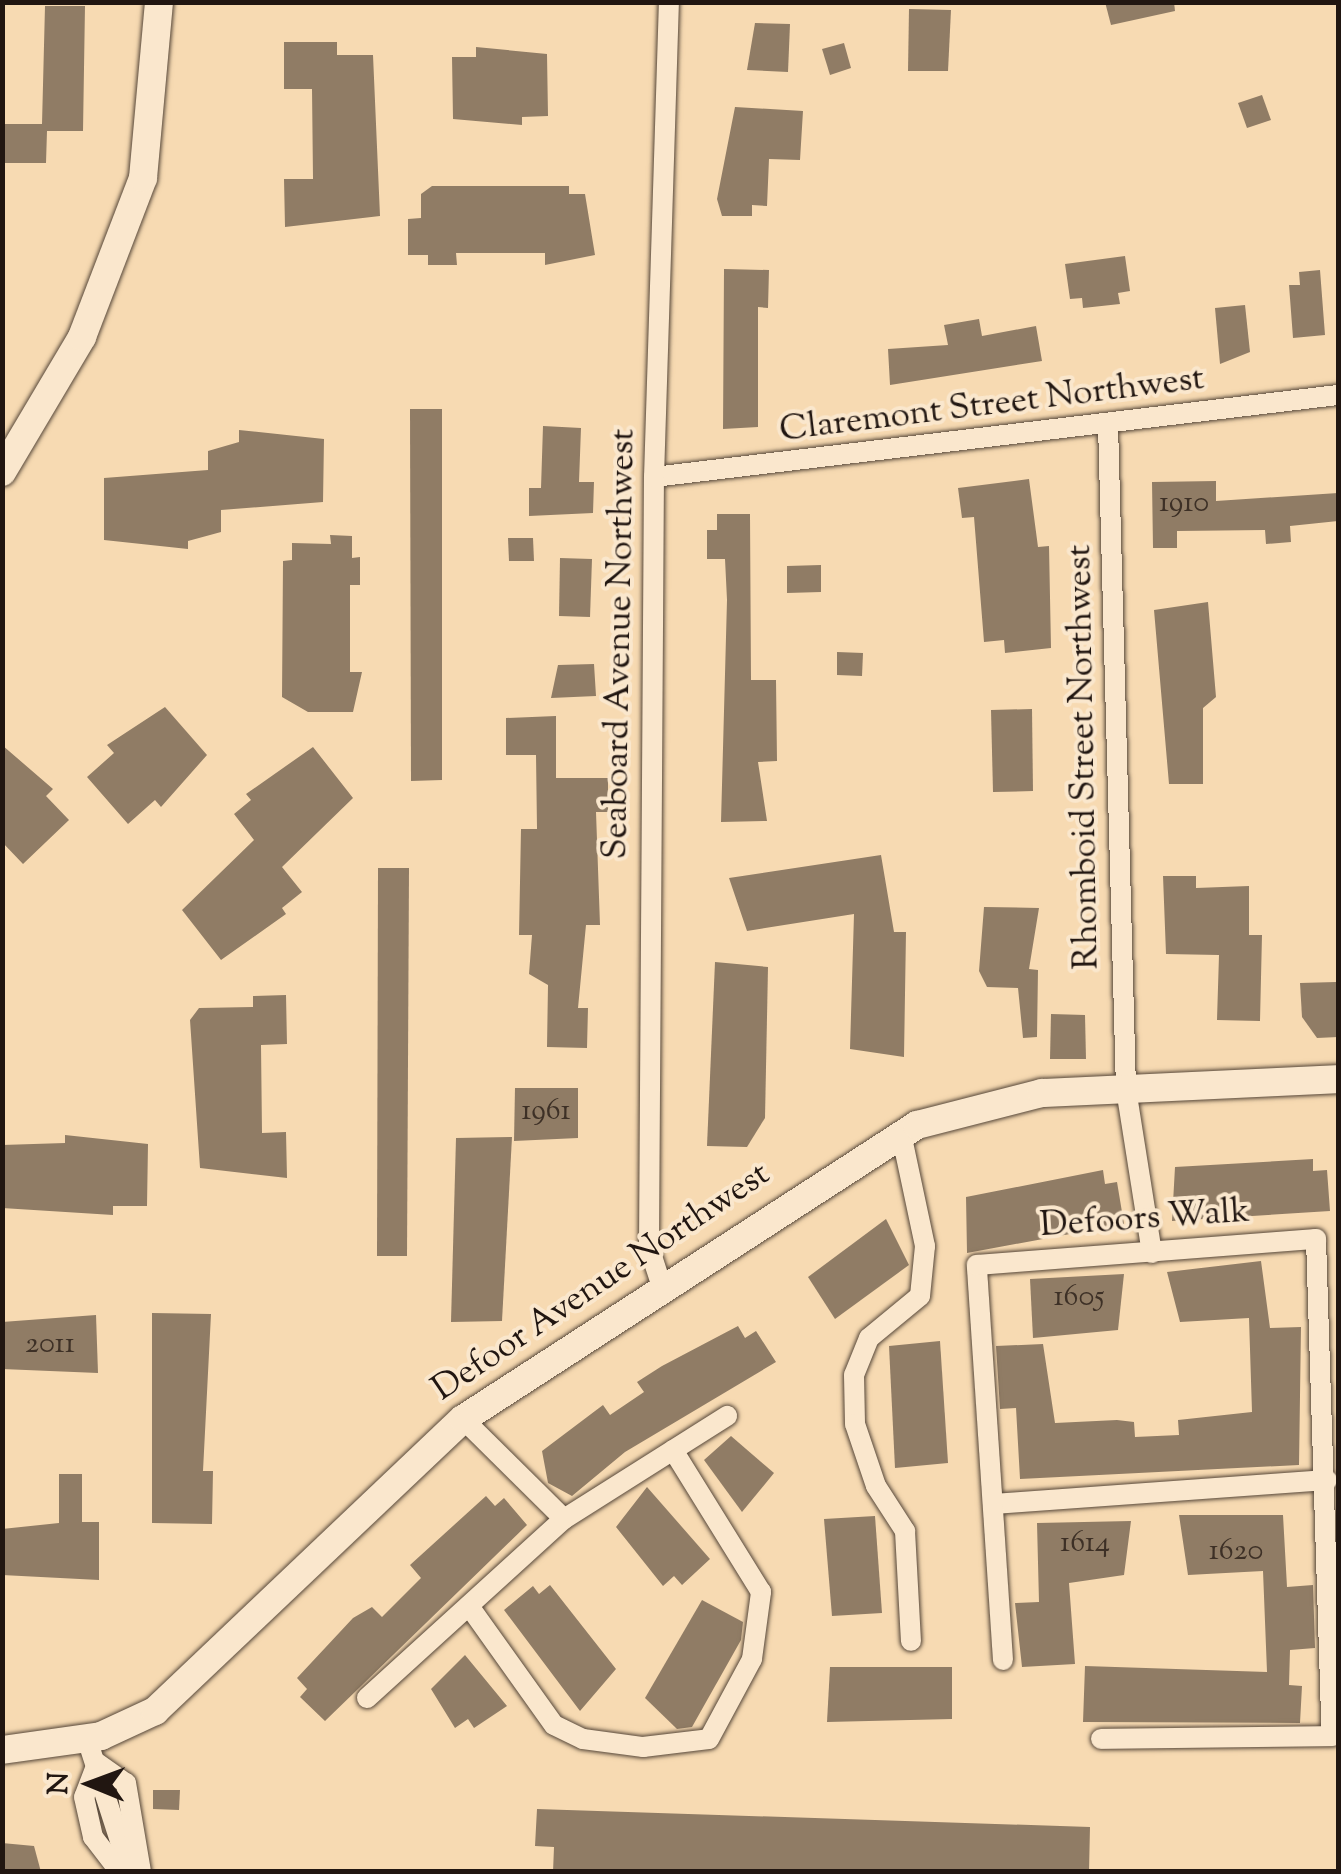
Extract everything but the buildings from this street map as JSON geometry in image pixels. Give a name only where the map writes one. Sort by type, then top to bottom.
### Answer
[{"type":"street","points":[[2,472],[82,337],[143,178],[160,2]]},
{"type":"street","name":"Seaboard Avenue Northwest","points":[[661,1284],[649,1246],[654,477],[669,2]]},
{"type":"street","name":"Claremont Street Northwest","points":[[654,477],[1338,395]]},
{"type":"street","name":"Rhomboid Street Northwest","points":[[1108,424],[1126,1089],[1152,1253]]},
{"type":"street","name":"Defoor Avenue Northwest","points":[[2,1750],[92,1751],[155,1711],[198,1679],[462,1419],[661,1284],[901,1133],[1004,1098],[1338,1079]]},
{"type":"street","points":[[901,1133],[926,1246],[920,1296],[869,1338],[854,1375],[855,1424],[876,1486],[905,1531],[911,1641]]},
{"type":"street","name":"Defoors Walk","points":[[1004,1660],[977,1265],[1316,1239],[1332,1736],[1101,1739]]},
{"type":"street","points":[[367,1698],[564,1519],[727,1416]]},
{"type":"street","points":[[462,1419],[564,1519]]},
{"type":"street","points":[[468,1606],[554,1725],[582,1739],[643,1747],[709,1739],[752,1659],[761,1592],[673,1450]]},
{"type":"street","points":[[993,1504],[1326,1480]]},
{"type":"street","points":[[92,1751],[84,1798],[93,1837],[120,1872]]},
{"type":"street","points":[[92,1751],[130,1872]]},
{"type":"street","points":[[92,1751],[126,1783],[141,1872]]}]
